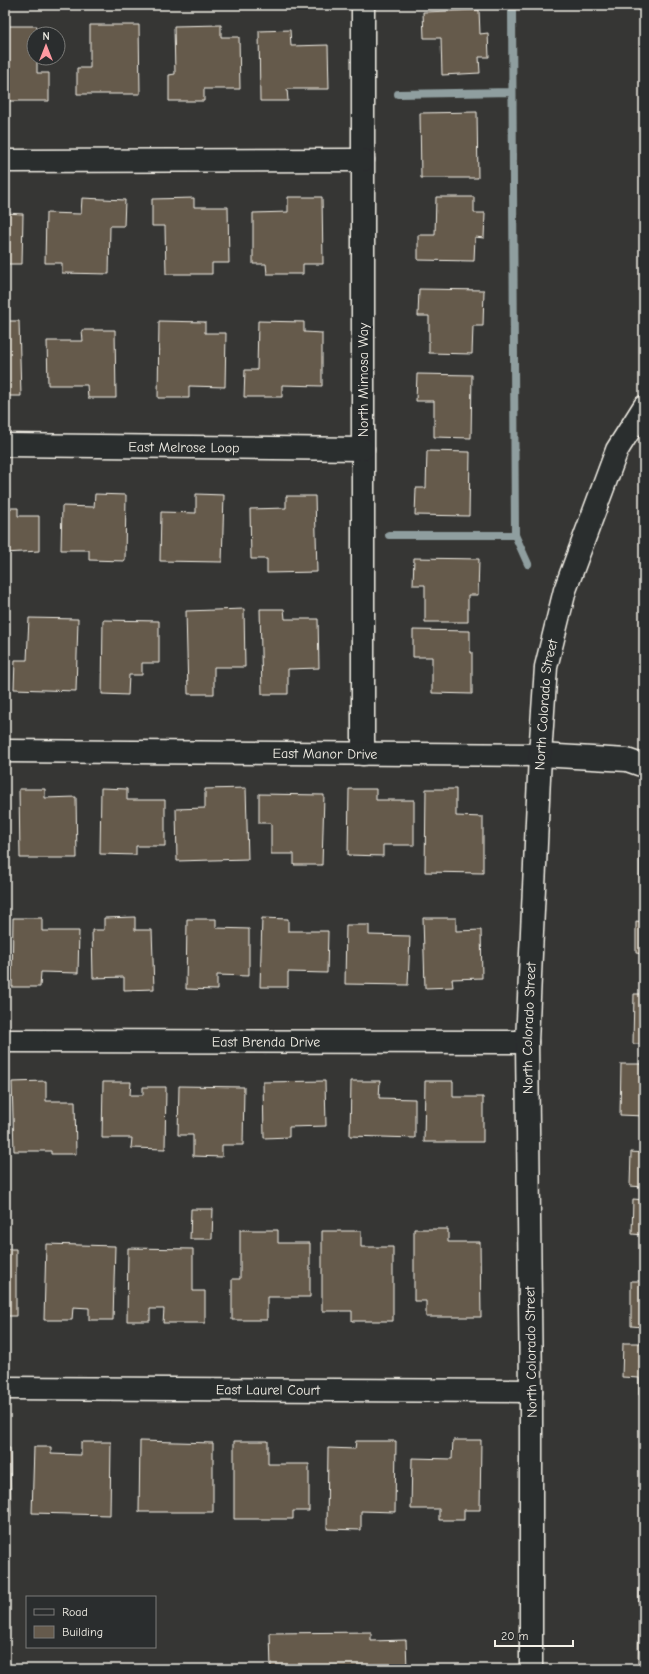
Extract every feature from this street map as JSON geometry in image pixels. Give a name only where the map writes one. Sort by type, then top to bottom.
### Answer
[{"type":"street","name":"North Mimosa Way","points":[[363,5],[363,754]]},
{"type":"street","points":[[5,162],[363,160]]},
{"type":"street","name":"North Colorado Street","points":[[531,1669],[531,1391],[527,1042],[540,756],[546,667],[565,590],[617,450],[644,408]]},
{"type":"street","name":"East Melrose Loop","points":[[5,445],[363,449]]},
{"type":"street","name":"East Manor Drive","points":[[5,751],[540,756],[627,760],[644,766]]},
{"type":"street","name":"East Brenda Drive","points":[[5,1041],[527,1042]]},
{"type":"street","name":"East Laurel Court","points":[[5,1388],[531,1391]]},
{"type":"building","points":[[479,10],[480,34],[488,33],[489,57],[479,57],[480,73],[442,75],[441,38],[424,38],[423,12]]},
{"type":"building","points":[[90,25],[139,25],[140,94],[77,94],[77,68],[90,68]]},
{"type":"building","points":[[221,25],[221,37],[239,37],[240,89],[204,89],[204,101],[169,101],[169,75],[175,74],[174,26]]},
{"type":"building","points":[[5,26],[26,26],[26,66],[37,66],[37,73],[49,73],[49,101],[7,101],[7,89],[5,89]]},
{"type":"building","points":[[290,30],[291,46],[328,45],[329,89],[287,89],[288,101],[260,101],[259,31]]},
{"type":"building","points":[[477,112],[478,178],[421,178],[420,113]]},
{"type":"building","points":[[288,197],[322,197],[323,264],[303,264],[303,274],[267,274],[266,264],[253,264],[253,213],[288,212]]},
{"type":"building","points":[[436,197],[474,197],[474,213],[485,213],[484,238],[475,237],[474,261],[418,260],[418,235],[435,235]]},
{"type":"building","points":[[82,198],[125,200],[124,226],[110,226],[109,274],[62,273],[62,263],[45,263],[46,213],[81,214]]},
{"type":"building","points":[[194,198],[194,207],[228,207],[229,263],[212,263],[212,274],[166,274],[165,226],[152,226],[152,199]]},
{"type":"building","points":[[5,213],[23,214],[22,264],[5,264]]},
{"type":"building","points":[[419,289],[484,290],[483,326],[473,326],[472,354],[429,353],[429,316],[418,316]]},
{"type":"building","points":[[5,321],[19,321],[21,396],[5,396]]},
{"type":"building","points":[[159,321],[205,322],[205,333],[226,333],[225,387],[189,386],[189,398],[158,398]]},
{"type":"building","points":[[258,321],[304,322],[304,332],[322,333],[322,386],[282,385],[282,397],[244,397],[245,370],[257,370]]},
{"type":"building","points":[[82,330],[115,330],[116,398],[88,398],[87,385],[48,385],[47,341],[83,341]]},
{"type":"building","points":[[417,374],[472,375],[471,438],[434,437],[434,401],[416,401]]},
{"type":"building","points":[[427,451],[470,452],[469,516],[415,515],[416,488],[426,488]]},
{"type":"building","points":[[95,494],[126,495],[125,561],[89,560],[89,550],[61,550],[62,506],[94,507]]},
{"type":"building","points":[[196,494],[224,495],[222,562],[160,561],[161,512],[196,513]]},
{"type":"building","points":[[286,496],[315,496],[317,572],[267,573],[267,559],[251,559],[250,509],[286,508]]},
{"type":"building","points":[[5,508],[18,508],[18,516],[39,516],[39,551],[5,553]]},
{"type":"building","points":[[414,558],[479,559],[478,595],[468,595],[468,622],[425,622],[425,585],[413,585]]},
{"type":"building","points":[[244,609],[245,667],[214,667],[214,694],[188,694],[186,611]]},
{"type":"building","points":[[260,609],[284,609],[285,619],[318,619],[319,668],[288,669],[288,694],[262,694]]},
{"type":"building","points":[[29,618],[78,619],[76,691],[14,689],[15,660],[27,660]]},
{"type":"building","points":[[103,620],[159,621],[159,663],[142,663],[142,675],[129,675],[128,695],[102,694]]},
{"type":"building","points":[[413,630],[470,631],[470,652],[472,652],[472,694],[432,693],[432,657],[413,657]]},
{"type":"building","points":[[101,788],[127,789],[127,800],[165,800],[165,846],[136,846],[136,855],[100,854]]},
{"type":"building","points":[[246,788],[248,859],[177,861],[176,809],[205,808],[205,789]]},
{"type":"building","points":[[19,789],[45,789],[45,798],[76,797],[77,858],[20,858]]},
{"type":"building","points":[[349,789],[376,789],[376,800],[414,800],[414,845],[383,845],[383,856],[348,855]]},
{"type":"building","points":[[426,789],[456,789],[456,816],[483,817],[483,873],[425,872]]},
{"type":"building","points":[[259,794],[324,795],[322,865],[294,865],[294,854],[271,854],[271,823],[259,823]]},
{"type":"building","points":[[640,856],[644,856],[644,906],[640,905]]},
{"type":"building","points":[[135,917],[135,930],[152,930],[154,989],[124,990],[124,977],[93,978],[92,930],[104,930],[104,918]]},
{"type":"building","points":[[13,918],[42,918],[42,931],[79,931],[78,973],[41,972],[40,987],[12,987]]},
{"type":"building","points":[[262,918],[288,919],[288,931],[328,931],[327,973],[288,972],[288,987],[260,987]]},
{"type":"building","points":[[423,918],[456,918],[456,931],[481,930],[482,978],[452,979],[453,987],[425,988]]},
{"type":"building","points":[[187,919],[216,919],[216,928],[249,929],[249,976],[217,975],[217,990],[186,989]]},
{"type":"building","points":[[636,921],[644,922],[644,954],[636,953]]},
{"type":"building","points":[[346,925],[369,925],[369,935],[410,936],[408,985],[345,984]]},
{"type":"building","points":[[634,994],[644,994],[644,1044],[633,1044]]},
{"type":"building","points":[[621,1064],[644,1064],[644,1116],[620,1115]]},
{"type":"building","points":[[46,1081],[46,1101],[75,1101],[76,1154],[51,1154],[51,1151],[14,1151],[12,1082]]},
{"type":"building","points":[[325,1081],[326,1126],[289,1127],[289,1137],[264,1138],[263,1082]]},
{"type":"building","points":[[351,1081],[380,1081],[379,1098],[415,1099],[415,1138],[350,1136]]},
{"type":"building","points":[[425,1081],[453,1081],[453,1097],[483,1097],[483,1142],[424,1142]]},
{"type":"building","points":[[103,1082],[131,1082],[130,1095],[143,1095],[143,1087],[166,1087],[165,1149],[131,1148],[132,1138],[102,1138]]},
{"type":"building","points":[[179,1086],[244,1087],[243,1145],[222,1145],[222,1157],[193,1156],[193,1135],[178,1135]]},
{"type":"building","points":[[631,1152],[644,1153],[644,1187],[630,1186]]},
{"type":"building","points":[[633,1199],[644,1200],[644,1235],[632,1234]]},
{"type":"building","points":[[191,1209],[213,1209],[212,1239],[190,1239]]},
{"type":"building","points":[[414,1229],[448,1229],[448,1242],[480,1242],[481,1317],[426,1317],[426,1301],[414,1301]]},
{"type":"building","points":[[240,1230],[278,1230],[278,1243],[310,1243],[310,1297],[267,1297],[267,1320],[232,1320],[232,1279],[240,1279]]},
{"type":"building","points":[[322,1231],[361,1231],[361,1247],[393,1247],[393,1321],[352,1321],[352,1311],[322,1311]]},
{"type":"building","points":[[46,1244],[115,1246],[113,1320],[89,1320],[89,1308],[73,1307],[72,1320],[44,1320]]},
{"type":"building","points":[[128,1248],[193,1249],[193,1291],[205,1291],[205,1323],[163,1323],[164,1309],[150,1309],[150,1321],[127,1321]]},
{"type":"building","points":[[5,1249],[16,1249],[16,1316],[5,1316]]},
{"type":"building","points":[[631,1281],[644,1281],[644,1327],[631,1326]]},
{"type":"building","points":[[623,1343],[644,1343],[644,1395],[639,1395],[639,1378],[622,1377]]},
{"type":"building","points":[[453,1440],[481,1440],[480,1510],[464,1510],[464,1520],[439,1520],[439,1509],[411,1509],[412,1458],[452,1459]]},
{"type":"building","points":[[140,1441],[213,1443],[213,1512],[139,1512]]},
{"type":"building","points":[[234,1441],[268,1441],[268,1464],[309,1464],[309,1511],[293,1511],[293,1519],[234,1519]]},
{"type":"building","points":[[356,1441],[396,1441],[395,1512],[361,1511],[361,1530],[327,1529],[328,1448],[355,1449]]},
{"type":"building","points":[[81,1442],[111,1442],[110,1515],[32,1513],[34,1447],[51,1447],[51,1454],[81,1455]]},
{"type":"building","points":[[5,1448],[10,1448],[11,1516],[5,1516]]},
{"type":"building","points":[[639,1588],[644,1589],[644,1669],[638,1669]]},
{"type":"building","points":[[371,1632],[371,1641],[406,1640],[407,1669],[271,1669],[270,1633]]},
{"type":"waterway","points":[[512,5],[515,535],[528,564]]},
{"type":"waterway","points":[[398,94],[512,92]]},
{"type":"waterway","points":[[389,535],[515,535]]}]
